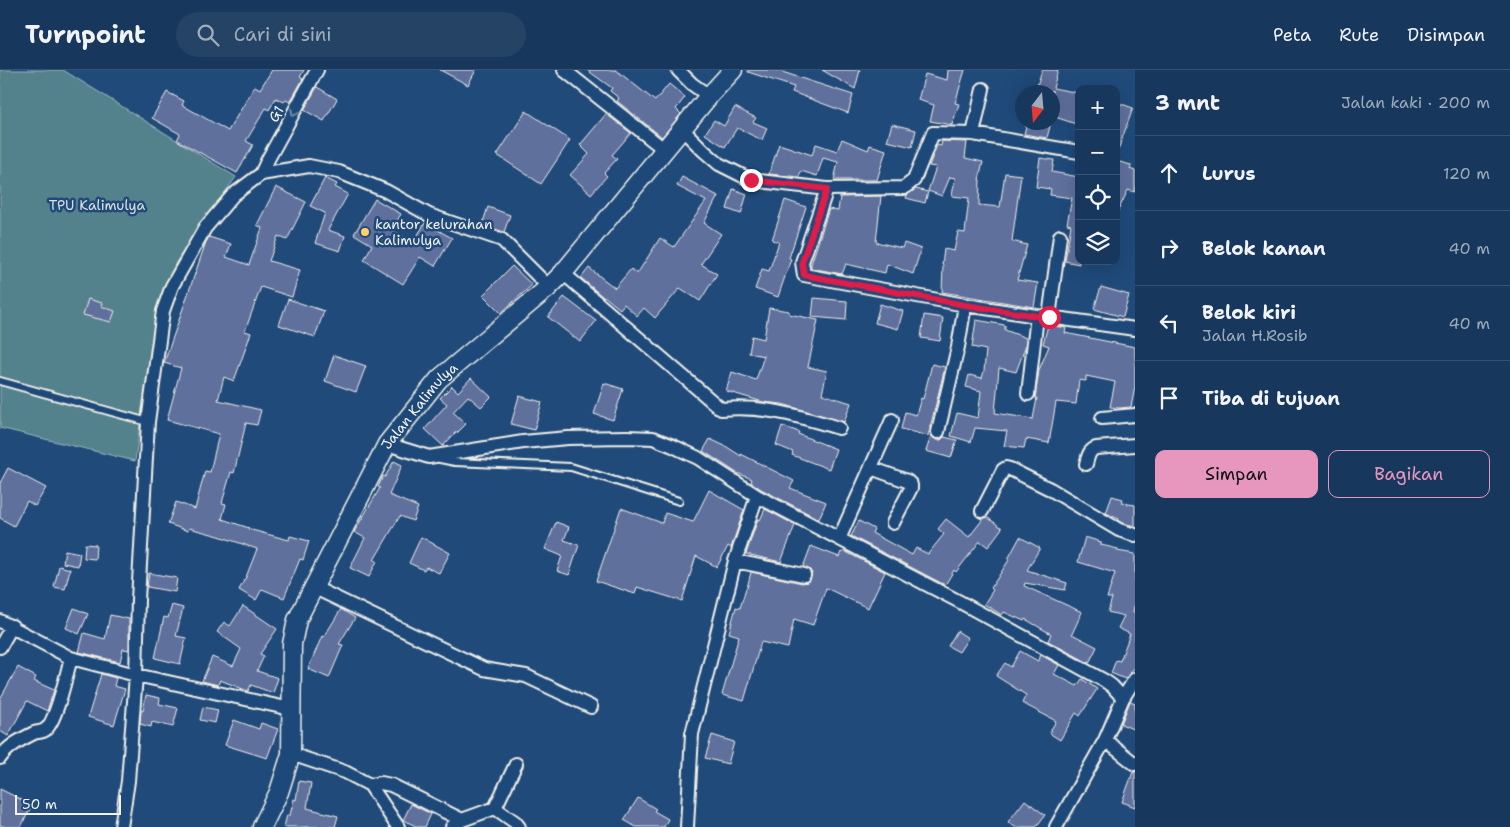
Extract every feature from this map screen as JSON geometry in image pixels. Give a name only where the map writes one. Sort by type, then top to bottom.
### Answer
[{"type":"street","name":"G1","points":[[261,174],[317,70]]},
{"type":"street","points":[[564,70],[665,150]]},
{"type":"street","points":[[678,70],[692,84],[710,96]]},
{"type":"street","name":"Jalan Kalimulya","points":[[262,827],[279,792],[290,754],[292,644],[297,620],[387,444],[439,379],[549,287],[563,273],[733,70]]},
{"type":"street","points":[[973,134],[983,90]]},
{"type":"street","points":[[683,130],[719,164],[751,180],[827,189],[904,188],[914,180],[933,133],[973,134],[1075,151]]},
{"type":"street","points":[[121,827],[128,781],[136,675],[138,600],[148,422],[163,311],[172,286],[205,228],[233,194],[261,174],[309,166],[339,172],[386,190],[429,215],[502,240],[549,287]]},
{"type":"street","points":[[827,189],[802,262],[804,275],[965,305],[1135,329]]},
{"type":"street","points":[[1028,394],[1060,236]]},
{"type":"street","points":[[563,273],[720,409],[742,407],[767,409],[840,428]]},
{"type":"street","points":[[938,432],[958,347],[965,305]]},
{"type":"street","points":[[1102,418],[1135,416]]},
{"type":"street","points":[[839,539],[892,420]]},
{"type":"street","points":[[387,444],[429,457],[532,441],[568,438],[653,438],[698,458],[757,496],[960,602],[1105,681],[1122,698]]},
{"type":"street","points":[[1086,464],[1092,449],[1135,446]]},
{"type":"street","points":[[871,468],[907,481],[911,485],[893,522]]},
{"type":"street","points":[[982,511],[1003,470],[1006,468],[1050,488],[1119,530],[1135,535]]},
{"type":"street","points":[[687,827],[692,734],[735,561],[757,496]]},
{"type":"street","points":[[735,561],[804,575]]},
{"type":"street","points":[[313,587],[484,669],[526,676],[591,707]]},
{"type":"street","points":[[0,647],[6,623],[71,658],[136,675],[291,709]]},
{"type":"street","points":[[0,758],[14,744],[36,732],[45,730],[53,721],[71,658]]},
{"type":"street","points":[[1056,827],[1105,740],[1122,698],[1135,679]]},
{"type":"street","points":[[1105,740],[1135,764]]},
{"type":"street","points":[[290,754],[344,772],[370,785],[398,827]]},
{"type":"street","points":[[370,785],[381,783],[391,785],[457,824],[495,808],[516,764]]},
{"type":"street","points":[[495,808],[519,827]]},
{"type":"lane","points":[[0,381],[148,422]]},
{"type":"lane","points":[[429,457],[455,462],[571,467],[679,501]]},
{"type":"green space","name":"TPU Kalimulya","points":[[0,70],[63,70],[236,177],[176,262],[164,290],[153,330],[135,461],[0,428]]},
{"type":"building","points":[[272,70],[304,70],[300,77],[303,79],[290,102],[286,100],[284,102],[276,98],[269,110],[266,108],[246,141],[253,145],[237,173],[177,140],[180,134],[152,118],[167,92],[184,101],[182,105],[228,131],[255,86],[260,89]]},
{"type":"building","points":[[440,70],[476,70],[468,85]]},
{"type":"building","points":[[587,70],[616,70],[655,101],[669,84],[685,97],[676,109],[681,114],[662,137],[617,101],[619,98],[610,91],[612,88]]},
{"type":"building","points":[[748,70],[776,70],[853,95],[848,113],[792,92],[794,87],[748,72]]},
{"type":"building","points":[[822,70],[860,70],[855,89]]},
{"type":"building","points":[[948,70],[965,70],[955,103],[959,104],[952,125],[930,121],[934,105],[918,100],[925,74],[947,80]]},
{"type":"building","points":[[1042,70],[1058,70],[1054,85],[1037,85]]},
{"type":"building","points":[[317,87],[337,99],[324,121],[304,110]]},
{"type":"building","points":[[1060,89],[1075,92],[1075,124],[1060,119]]},
{"type":"building","points":[[1120,103],[1133,108],[1120,144]]},
{"type":"building","points":[[735,107],[756,118],[753,122],[767,128],[762,140],[737,128],[725,147],[705,134],[714,120],[724,126]]},
{"type":"building","points":[[526,111],[570,140],[541,184],[497,155]]},
{"type":"building","points":[[606,114],[631,133],[612,155],[617,159],[604,173],[607,176],[591,194],[570,175],[589,154],[580,145]]},
{"type":"building","points":[[892,124],[916,130],[912,147],[887,141]]},
{"type":"building","points":[[1025,130],[1049,130],[1047,138],[1024,134]]},
{"type":"building","points":[[842,139],[868,150],[870,145],[886,150],[877,180],[834,180],[838,162],[823,158],[817,176],[801,171],[799,177],[769,174],[779,144],[812,155],[816,144],[837,151]]},
{"type":"building","points":[[942,141],[967,142],[965,158],[983,162],[979,180],[979,205],[1000,207],[1005,173],[1021,175],[1012,241],[1027,245],[1017,280],[1038,283],[1034,307],[942,292],[944,249],[954,251],[958,232],[965,233],[969,198],[952,196],[955,178],[950,177],[942,196],[928,191],[936,167],[929,166],[937,145],[941,146]]},
{"type":"building","points":[[1040,158],[1054,160],[1052,172],[1075,176],[1075,263],[1065,261],[1071,225],[1067,224],[1072,198],[1050,195],[1051,189],[1036,187]]},
{"type":"building","points":[[1120,162],[1131,165],[1130,169],[1135,171],[1135,192],[1128,190],[1120,207]]},
{"type":"building","points":[[682,177],[718,196],[704,223],[721,234],[701,264],[717,274],[700,301],[680,288],[655,318],[644,308],[637,316],[624,304],[620,309],[581,278],[589,268],[615,288],[631,269],[637,274],[660,238],[674,247],[706,201],[677,186]]},
{"type":"building","points":[[325,178],[337,184],[335,187],[348,194],[328,230],[345,236],[340,251],[315,243],[325,213],[310,206]]},
{"type":"building","points":[[276,187],[306,202],[287,240],[278,236],[269,261],[300,270],[292,297],[261,287],[245,331],[251,333],[234,381],[224,377],[218,400],[261,410],[257,425],[246,423],[234,473],[231,472],[222,503],[226,504],[222,519],[248,529],[289,540],[290,536],[309,541],[303,560],[300,559],[284,598],[262,589],[256,600],[239,590],[257,549],[219,536],[189,528],[188,531],[168,524],[176,502],[195,509],[205,471],[210,472],[219,434],[167,420],[181,368],[164,363],[209,237],[231,244],[226,257],[249,265],[262,228],[257,225]]},
{"type":"building","points":[[733,189],[747,194],[741,214],[727,209]]},
{"type":"building","points":[[916,189],[928,192],[925,203],[906,198],[907,195]]},
{"type":"building","points":[[881,196],[876,242],[902,248],[904,243],[921,249],[913,274],[887,264],[885,273],[846,264],[842,274],[811,268],[829,209],[838,211],[840,197]]},
{"type":"building","points":[[375,199],[401,214],[392,230],[413,243],[425,223],[452,238],[435,266],[420,257],[403,284],[364,260],[372,245],[354,234]]},
{"type":"building","points":[[785,200],[806,207],[778,297],[755,289],[762,269],[769,271],[779,242],[772,240]]},
{"type":"building","points":[[488,207],[510,215],[504,232],[482,225]]},
{"type":"building","points":[[512,266],[532,285],[501,313],[483,295]]},
{"type":"building","points":[[1101,287],[1129,295],[1123,317],[1094,309]]},
{"type":"building","points":[[564,297],[596,321],[580,342],[548,317]]},
{"type":"building","points":[[814,298],[847,301],[846,320],[812,317]]},
{"type":"building","points":[[88,299],[102,303],[101,306],[115,311],[111,322],[83,315]]},
{"type":"building","points":[[288,299],[324,311],[315,337],[279,325]]},
{"type":"building","points":[[880,304],[903,311],[898,329],[875,323]]},
{"type":"building","points":[[769,308],[789,311],[789,314],[818,320],[808,367],[827,371],[822,394],[851,403],[844,422],[782,404],[763,402],[726,391],[732,372],[756,380],[764,356],[749,353],[752,336],[764,339]]},
{"type":"building","points":[[924,315],[943,318],[940,341],[921,338]]},
{"type":"building","points":[[976,320],[1005,325],[1005,330],[1026,338],[1025,348],[1016,372],[999,368],[995,413],[1033,419],[1039,370],[1049,346],[1043,344],[1048,325],[1066,328],[1065,333],[1135,347],[1135,387],[1131,407],[1110,407],[1115,382],[1086,376],[1086,381],[1079,380],[1076,404],[1056,402],[1049,443],[1026,439],[1024,448],[1004,446],[1007,431],[975,428],[971,442],[951,436],[957,413],[978,418],[981,391],[966,387],[969,375],[982,378],[984,371],[986,350],[972,347]]},
{"type":"building","points":[[334,355],[366,366],[356,392],[325,381]]},
{"type":"building","points":[[932,364],[945,367],[928,436],[901,429],[905,412],[916,415],[921,398],[923,399]]},
{"type":"building","points":[[471,378],[491,397],[481,407],[468,396],[453,412],[466,424],[443,446],[425,429],[447,404],[440,398],[452,386],[458,392]]},
{"type":"building","points":[[604,383],[623,389],[613,420],[594,414]]},
{"type":"building","points":[[519,396],[542,402],[534,430],[511,424]]},
{"type":"building","points":[[782,426],[836,449],[829,469],[792,455],[793,452],[776,445]]},
{"type":"building","points":[[931,436],[937,440],[941,440],[944,437],[957,440],[951,458],[926,451]]},
{"type":"building","points":[[710,439],[794,481],[790,488],[826,502],[819,519],[761,489],[751,482],[752,479],[737,473],[703,451]]},
{"type":"building","points":[[394,461],[402,465],[389,495],[418,507],[413,521],[400,516],[374,560],[377,561],[369,577],[350,568],[365,538],[354,532],[380,488],[378,487],[383,476],[385,477]]},
{"type":"building","points":[[8,468],[46,488],[35,506],[27,501],[14,526],[0,518],[0,483]]},
{"type":"building","points":[[709,490],[744,510],[731,548],[728,546],[717,567],[696,556],[682,601],[637,587],[635,594],[596,581],[621,508],[662,523],[665,513],[693,522]]},
{"type":"building","points":[[1112,496],[1123,499],[1122,503],[1135,505],[1135,526],[1122,523],[1119,519],[1106,513]]},
{"type":"building","points":[[765,509],[795,525],[781,562],[746,554],[758,519],[760,520]]},
{"type":"building","points":[[987,517],[1002,528],[988,547],[980,541],[956,572],[954,570],[945,585],[851,536],[859,521],[874,529],[872,533],[912,555],[916,548],[928,554],[944,534],[938,529],[946,519],[969,537],[983,519]]},
{"type":"building","points":[[556,522],[569,527],[564,540],[579,545],[569,575],[557,571],[562,556],[545,549]]},
{"type":"building","points":[[421,537],[450,553],[439,573],[426,567],[424,570],[409,563]]},
{"type":"building","points":[[1020,537],[1040,548],[1027,570],[1067,583],[1065,590],[1025,583],[1024,586],[1082,612],[1072,634],[1097,647],[1089,663],[1048,641],[1051,634],[1025,619],[1024,621],[1004,612],[1002,615],[984,604]]},
{"type":"building","points":[[1085,537],[1101,542],[1101,545],[1118,549],[1117,551],[1135,554],[1135,601],[1133,612],[1135,613],[1135,665],[1125,679],[1111,673],[1116,660],[1120,661],[1130,634],[1118,628],[1124,616],[1108,612],[1112,598],[1107,598],[1115,573],[1078,562]]},
{"type":"building","points":[[85,544],[96,545],[95,559],[84,558]]},
{"type":"building","points":[[811,546],[839,557],[841,552],[843,553],[844,551],[885,572],[868,608],[826,588],[813,625],[794,619],[788,648],[761,642],[744,701],[722,695],[739,636],[729,633],[736,607],[740,608],[751,572],[802,583],[807,582],[810,580],[812,573],[809,569],[803,567]]},
{"type":"building","points":[[65,550],[80,553],[78,566],[63,563]]},
{"type":"building","points":[[59,566],[70,569],[65,589],[54,587]]},
{"type":"building","points":[[149,573],[177,578],[175,592],[147,587]]},
{"type":"building","points":[[172,605],[183,608],[176,636],[186,638],[180,664],[155,658],[164,617],[168,618]]},
{"type":"building","points":[[243,606],[277,629],[260,654],[264,656],[257,671],[278,678],[273,693],[251,685],[248,691],[220,680],[218,685],[202,681],[212,657],[233,666],[241,649],[217,632],[224,622],[230,626]]},
{"type":"building","points":[[74,608],[88,614],[79,634],[66,628]]},
{"type":"building","points":[[341,609],[355,618],[339,644],[343,645],[329,678],[308,669],[322,636],[324,637]]},
{"type":"building","points":[[110,615],[129,619],[129,650],[123,649],[120,662],[79,652],[84,633],[105,639]]},
{"type":"building","points":[[957,631],[968,638],[959,652],[948,646]]},
{"type":"building","points":[[1020,651],[1038,661],[1041,655],[1059,665],[1054,674],[1077,686],[1082,679],[1097,689],[1080,716],[1076,713],[1060,740],[1049,733],[1056,721],[1022,703],[1026,695],[996,676],[1005,663],[1011,667]]},
{"type":"building","points":[[18,667],[36,677],[34,681],[54,690],[47,711],[27,701],[8,736],[0,731],[0,699]]},
{"type":"building","points":[[101,674],[116,678],[114,686],[125,689],[114,725],[88,717]]},
{"type":"building","points":[[146,695],[160,698],[159,704],[178,708],[173,727],[152,722],[151,727],[140,724],[141,710],[143,711]]},
{"type":"building","points":[[1130,701],[1135,703],[1135,730],[1121,724]]},
{"type":"building","points":[[203,707],[218,710],[215,723],[200,720]]},
{"type":"building","points":[[234,720],[259,729],[261,723],[278,729],[267,758],[225,745]]},
{"type":"building","points":[[712,735],[734,742],[728,764],[705,758]]},
{"type":"building","points":[[1133,772],[1135,772],[1135,807],[1122,802]]},
{"type":"building","points":[[299,781],[311,783],[307,808],[338,816],[335,827],[284,827],[287,815],[290,815],[294,799],[296,800]]},
{"type":"building","points":[[0,789],[32,805],[21,827],[5,827],[0,825]]},
{"type":"building","points":[[638,798],[668,819],[664,827],[636,827],[624,820]]},
{"type":"building","points":[[1025,800],[1045,815],[1036,827],[1015,827],[1008,822]]},
{"type":"building","points":[[411,804],[431,814],[425,827],[418,827],[403,820]]},
{"type":"place","name":"kantor kelurahan Kalimulya","points":[[365,232]]},
{"type":"route","points":[[751,180],[827,189],[802,262],[804,275],[965,305],[1049,317]]}]
